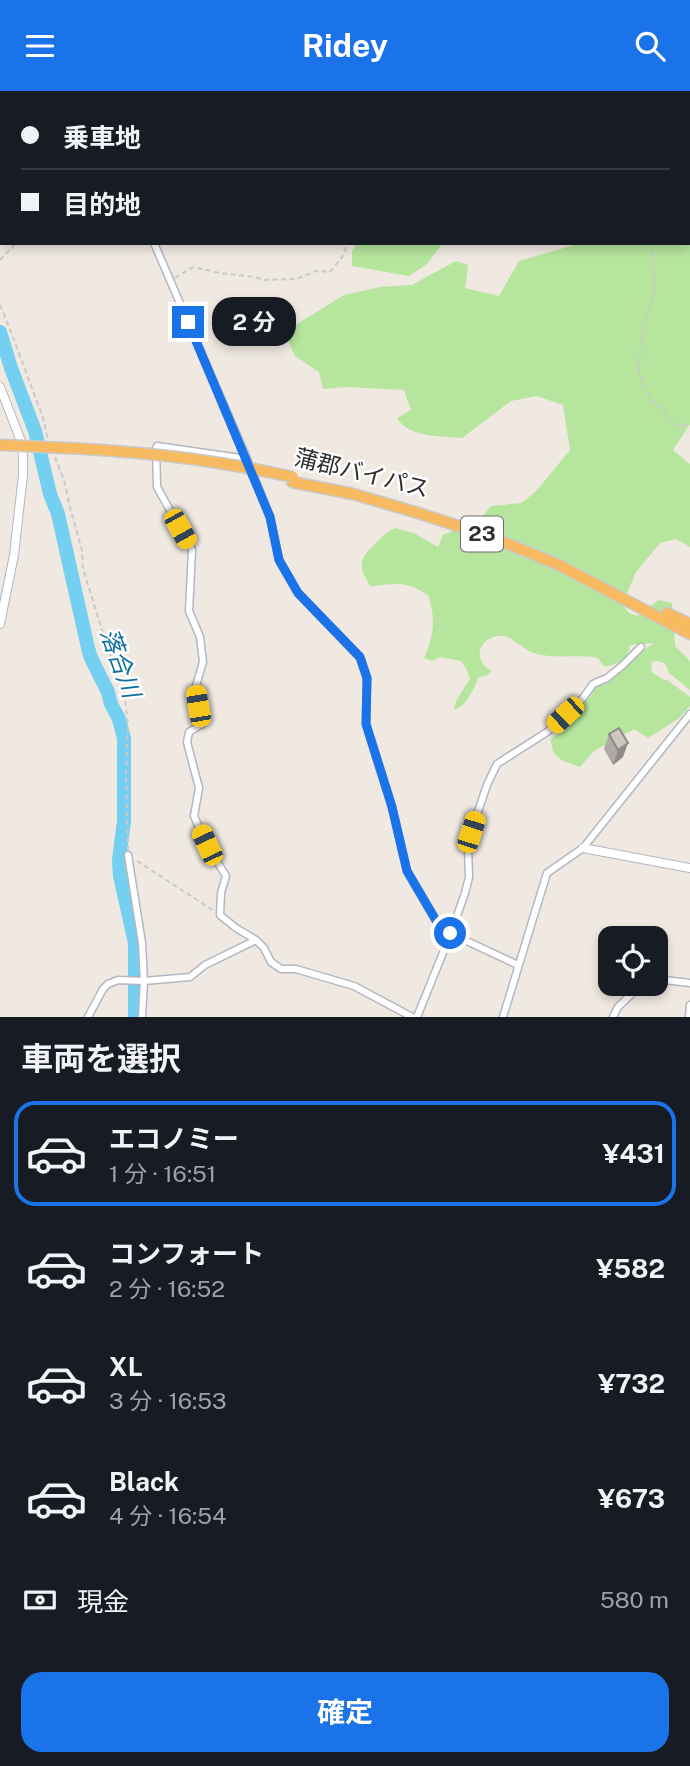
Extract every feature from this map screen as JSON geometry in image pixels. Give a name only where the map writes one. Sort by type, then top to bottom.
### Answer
[{"type":"highway","name":"蒲郡バイパス","points":[[0,445],[82,449],[220,463],[353,494],[489,536],[559,565],[690,634]]},
{"type":"highway","name":"蒲郡バイパス","points":[[0,451],[167,461],[370,493],[489,530],[571,564],[690,626]]},
{"type":"highway","points":[[677,626],[690,639]]},
{"type":"street","points":[[155,245],[270,517],[279,560],[298,593],[360,657],[367,678],[366,724],[392,807],[407,871],[441,929],[518,965]]},
{"type":"street","points":[[0,387],[20,441],[23,475],[14,555],[0,624]]},
{"type":"street","points":[[247,459],[157,446],[157,487],[192,550],[189,611],[200,637],[203,662],[195,689],[202,724],[189,732],[187,742],[199,788],[194,816],[207,845],[226,876],[221,893],[220,915],[256,940],[264,948],[271,962],[281,969],[296,969],[354,986],[414,1017],[450,933],[469,877],[468,848],[471,832],[497,764],[547,732],[583,698],[593,684],[615,672],[641,647]]},
{"type":"street","points":[[503,1017],[547,873],[583,848],[689,718]]},
{"type":"street","points":[[583,848],[690,868]]},
{"type":"street","points":[[128,855],[142,943],[142,1017]]},
{"type":"street","points":[[88,1017],[103,989],[118,980],[190,977],[205,965],[256,940]]},
{"type":"street","points":[[668,980],[690,983]]},
{"type":"street","points":[[613,1017],[618,1007],[629,996]]},
{"type":"street","points":[[689,1017],[690,1005]]},
{"type":"path","points":[[0,260],[14,245]]},
{"type":"path","points":[[170,280],[193,267],[265,280],[296,279],[318,270],[329,272],[347,245]]},
{"type":"path","points":[[652,245],[655,289],[641,336],[639,371],[650,398],[679,428],[690,424]]},
{"type":"path","points":[[0,305],[18,346],[51,445]]},
{"type":"path","points":[[55,457],[64,480],[82,551],[83,569],[124,691],[128,725],[128,855],[220,915]]},
{"type":"green space","points":[[356,245],[441,245],[427,264],[409,276],[352,266],[352,251]]},
{"type":"green space","points":[[574,245],[690,245],[690,424],[673,450],[690,464],[690,547],[676,539],[660,543],[636,572],[622,605],[629,613],[638,616],[658,600],[672,603],[675,646],[690,661],[690,690],[668,672],[662,663],[651,662],[652,672],[690,697],[690,706],[678,719],[648,738],[634,729],[594,751],[580,767],[556,755],[551,739],[566,729],[562,722],[590,697],[595,688],[624,669],[654,643],[630,645],[622,660],[604,666],[598,658],[537,654],[508,637],[496,636],[484,643],[480,653],[484,665],[491,671],[488,675],[479,677],[466,701],[454,710],[456,701],[470,679],[461,661],[440,657],[432,661],[424,658],[433,627],[428,595],[406,585],[370,586],[362,565],[368,551],[395,528],[414,533],[438,547],[443,535],[480,519],[491,506],[522,503],[538,489],[570,450],[563,405],[537,396],[511,401],[462,438],[417,433],[402,425],[397,418],[411,410],[404,390],[347,387],[323,389],[319,372],[295,356],[284,332],[344,295],[380,287],[412,285],[456,261],[468,265],[465,288],[499,296],[519,261]]},
{"type":"building","points":[[619,728],[628,743],[618,750],[609,734]]},
{"type":"waterway","name":"落合川","points":[[0,332],[35,431],[50,494],[58,514],[91,658],[108,692],[124,738],[124,821],[119,860],[135,943],[135,1017]]},
{"type":"route","points":[[188,322],[270,517],[279,560],[298,593],[360,657],[367,678],[366,724],[392,807],[407,871],[441,929],[450,933]]}]
